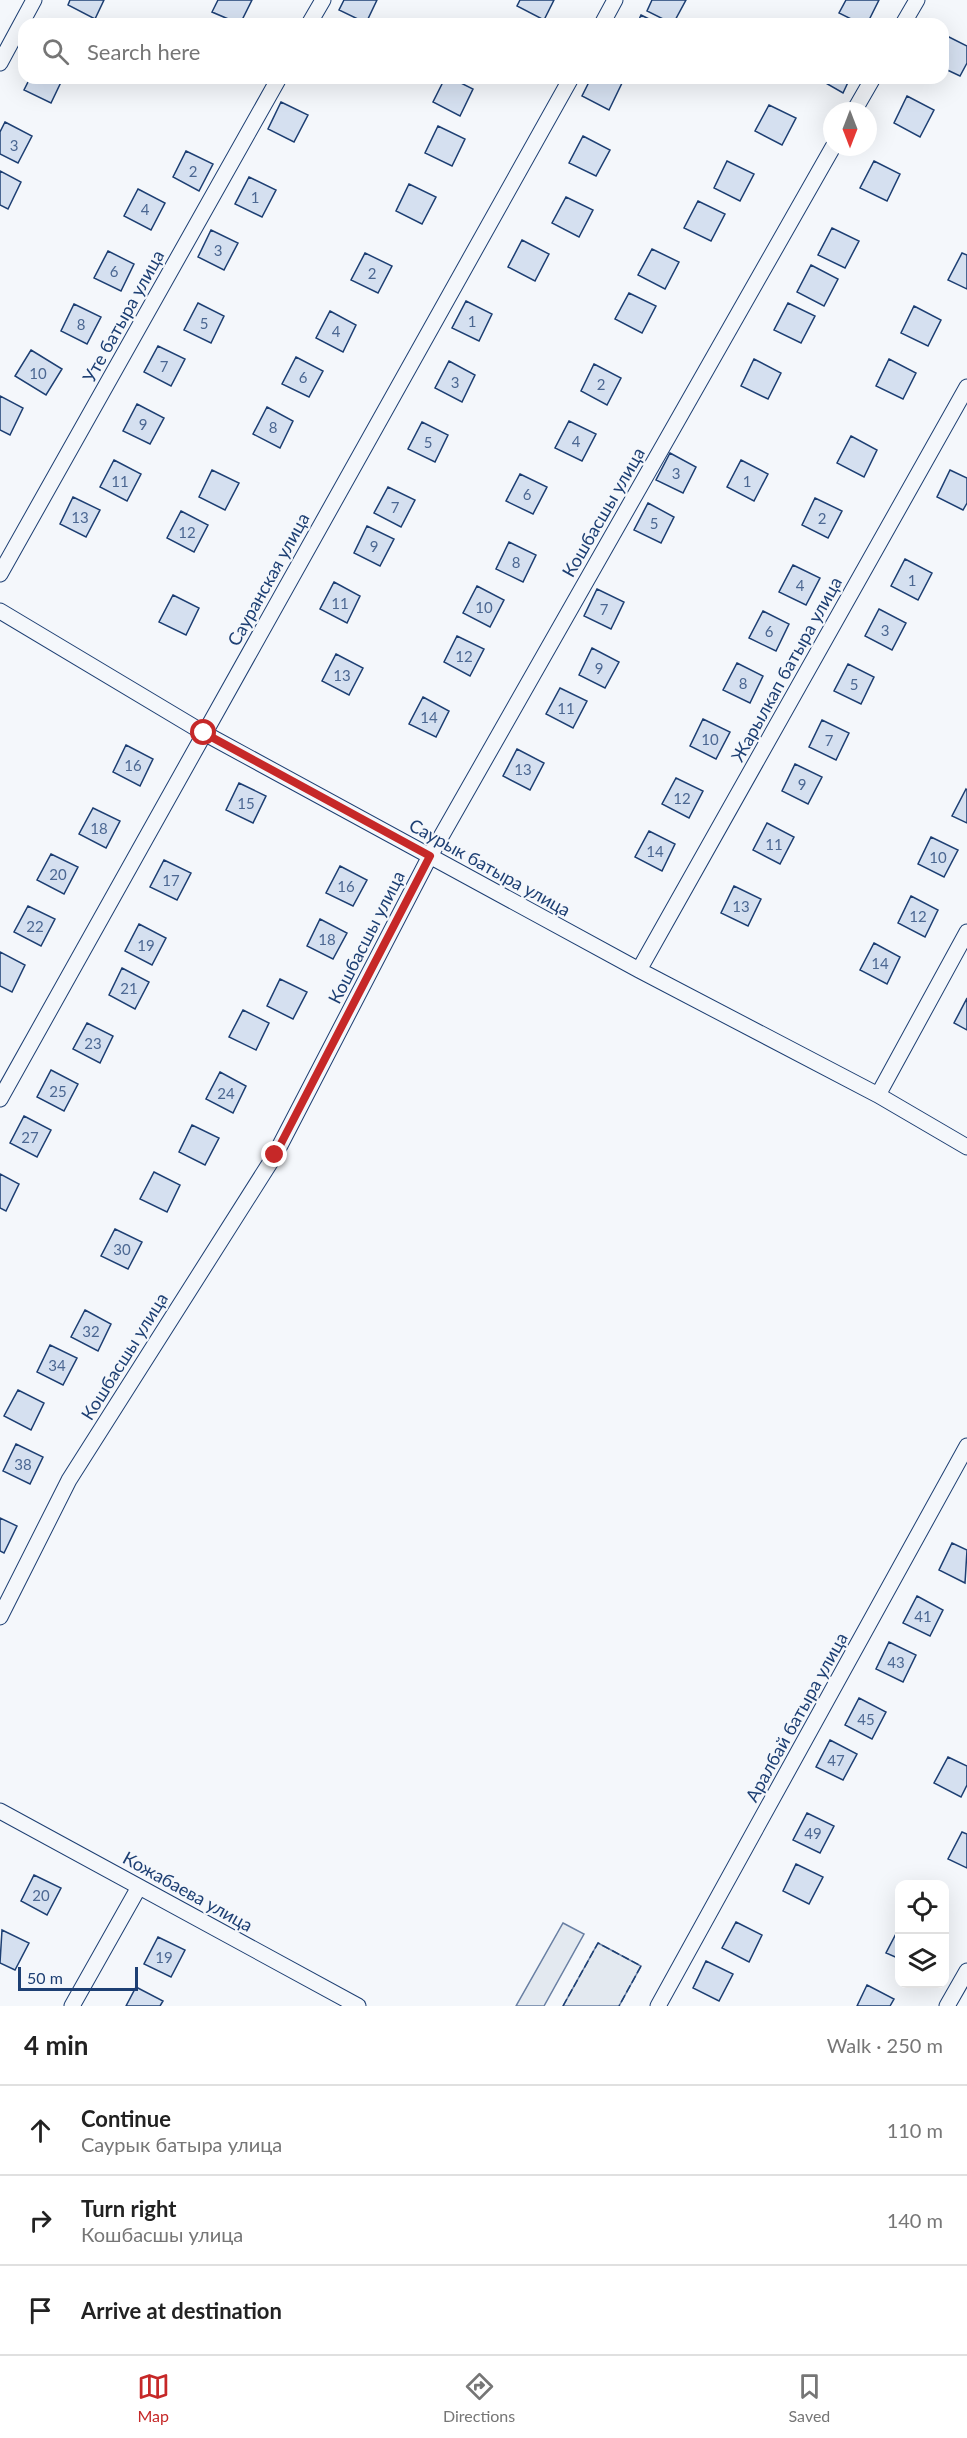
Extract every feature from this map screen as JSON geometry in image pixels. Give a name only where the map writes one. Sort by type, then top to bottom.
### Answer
[{"type":"street","points":[[24,18],[34,0]]},
{"type":"street","points":[[312,18],[323,0]]},
{"type":"street","points":[[605,18],[615,0]]},
{"type":"street","points":[[906,18],[917,0]]},
{"type":"street","points":[[0,63],[18,30]]},
{"type":"street","name":"Уте батыра улица","points":[[0,574],[276,84]]},
{"type":"street","name":"Сауранская улица","points":[[0,1099],[568,84]]},
{"type":"street","points":[[859,102],[870,84]]},
{"type":"street","name":"Кошбасшы улица","points":[[0,1617],[69,1480],[275,1155],[430,856],[828,156]]},
{"type":"street","name":"Жарылкап батыра улица","points":[[639,970],[967,387]]},
{"type":"street","name":"Саурык батыра улица","points":[[0,611],[204,733],[639,970],[878,1095],[967,1147]]},
{"type":"street","points":[[878,1095],[967,932]]},
{"type":"street","name":"Аралбай батыра улица","points":[[658,2006],[967,1446]]},
{"type":"street","name":"Кожабаева улица","points":[[0,1811],[358,2006]]},
{"type":"street","points":[[72,2006],[139,1887]]},
{"type":"street","points":[[947,2006],[967,1971]]},
{"type":"shaded area","points":[[563,1923],[584,1934],[544,2006],[516,2006]]},
{"type":"shaded area","points":[[598,1943],[641,1966],[619,2006],[563,2006]]},
{"type":"building","points":[[70,0],[104,0],[95,18],[68,5]]},
{"type":"building","points":[[218,0],[252,0],[243,18],[226,18],[212,12]]},
{"type":"building","points":[[344,0],[377,0],[368,18],[356,18],[339,10]]},
{"type":"building","points":[[520,0],[554,0],[545,18],[540,18],[517,6]]},
{"type":"building","points":[[652,0],[686,0],[676,18],[661,18],[647,11]]},
{"type":"building","points":[[846,0],[879,0],[870,18],[849,18],[839,13]]},
{"type":"building","points":[[949,37],[967,46],[967,63],[960,76],[949,71]]},
{"type":"building","points":[[27,84],[60,84],[51,103],[24,90]]},
{"type":"building","points":[[442,84],[463,84],[473,89],[460,116],[433,102]]},
{"type":"building","points":[[588,84],[622,84],[609,110],[582,96]]},
{"type":"building","points":[[827,84],[847,84],[843,93]]},
{"type":"building","points":[[907,96],[934,110],[920,137],[894,123]]},
{"type":"building","points":[[281,102],[308,115],[294,142],[268,129]]},
{"type":"building","points":[[769,105],[796,118],[782,145],[755,131]]},
{"type":"building","points":[[5,122],[32,136],[18,163],[0,154],[0,132]]},
{"type":"building","points":[[438,126],[465,139],[452,166],[425,153]]},
{"type":"building","points":[[583,136],[610,150],[596,176],[569,163]]},
{"type":"building","points":[[186,151],[213,164],[199,191],[173,177]]},
{"type":"building","points":[[727,161],[754,174],[740,201],[714,188]]},
{"type":"building","points":[[874,161],[900,174],[887,201],[860,188]]},
{"type":"building","points":[[0,171],[21,182],[8,209],[0,205]]},
{"type":"building","points":[[249,177],[276,190],[262,217],[235,204]]},
{"type":"building","points":[[409,184],[436,197],[422,224],[396,211]]},
{"type":"building","points":[[138,189],[165,203],[151,230],[124,216]]},
{"type":"building","points":[[566,197],[593,210],[579,237],[552,223]]},
{"type":"building","points":[[698,201],[725,214],[711,241],[684,228]]},
{"type":"building","points":[[832,228],[859,241],[845,268],[818,255]]},
{"type":"building","points":[[211,230],[238,243],[224,270],[198,257]]},
{"type":"building","points":[[522,240],[549,254],[535,281],[508,267]]},
{"type":"building","points":[[652,249],[679,262],[665,289],[638,275]]},
{"type":"building","points":[[108,251],[134,264],[121,291],[94,278]]},
{"type":"building","points":[[365,253],[392,266],[378,293],[351,280]]},
{"type":"building","points":[[962,253],[967,255],[967,289],[948,280]]},
{"type":"building","points":[[811,265],[838,279],[824,306],[797,292]]},
{"type":"building","points":[[629,293],[656,306],[642,333],[615,319]]},
{"type":"building","points":[[466,301],[492,314],[479,341],[452,328]]},
{"type":"building","points":[[198,303],[224,316],[211,343],[184,330]]},
{"type":"building","points":[[788,303],[815,316],[801,343],[774,330]]},
{"type":"building","points":[[74,304],[101,317],[87,344],[61,331]]},
{"type":"building","points":[[914,306],[941,320],[928,346],[901,333]]},
{"type":"building","points":[[330,311],[356,325],[343,352],[316,338]]},
{"type":"building","points":[[158,346],[185,359],[171,386],[144,372]]},
{"type":"building","points":[[31,350],[62,369],[46,395],[15,376]]},
{"type":"building","points":[[296,357],[323,371],[309,397],[282,384]]},
{"type":"building","points":[[754,359],[781,373],[768,399],[741,386]]},
{"type":"building","points":[[889,359],[916,373],[903,399],[876,386]]},
{"type":"building","points":[[449,361],[475,375],[462,402],[435,388]]},
{"type":"building","points":[[594,364],[621,378],[607,405],[581,391]]},
{"type":"building","points":[[0,396],[23,408],[10,435],[0,430]]},
{"type":"building","points":[[137,404],[164,418],[150,444],[123,431]]},
{"type":"building","points":[[267,407],[293,421],[280,448],[253,434]]},
{"type":"building","points":[[569,421],[596,434],[582,461],[555,448]]},
{"type":"building","points":[[422,422],[448,435],[435,462],[408,449]]},
{"type":"building","points":[[851,436],[877,450],[864,477],[837,463]]},
{"type":"building","points":[[670,453],[696,467],[683,493],[656,480]]},
{"type":"building","points":[[114,460],[141,474],[127,501],[100,487]]},
{"type":"building","points":[[741,460],[768,474],[754,501],[727,487]]},
{"type":"building","points":[[212,470],[239,483],[225,510],[199,497]]},
{"type":"building","points":[[950,470],[967,478],[967,503],[963,510],[937,497]]},
{"type":"building","points":[[520,474],[547,487],[533,514],[506,501]]},
{"type":"building","points":[[388,487],[415,500],[401,527],[374,513]]},
{"type":"building","points":[[73,497],[100,510],[86,537],[60,524]]},
{"type":"building","points":[[815,498],[842,511],[828,538],[802,525]]},
{"type":"building","points":[[648,503],[674,517],[661,543],[634,530]]},
{"type":"building","points":[[181,511],[208,525],[194,552],[167,538]]},
{"type":"building","points":[[367,526],[394,539],[380,566],[354,553]]},
{"type":"building","points":[[509,542],[536,555],[523,582],[496,569]]},
{"type":"building","points":[[905,559],[932,573],[918,600],[891,586]]},
{"type":"building","points":[[793,565],[820,578],[806,605],[779,592]]},
{"type":"building","points":[[334,582],[360,596],[347,623],[320,609]]},
{"type":"building","points":[[477,586],[504,600],[490,627],[463,613]]},
{"type":"building","points":[[597,589],[624,602],[611,629],[584,616]]},
{"type":"building","points":[[173,595],[199,608],[186,635],[159,622]]},
{"type":"building","points":[[879,609],[906,623],[892,650],[865,636]]},
{"type":"building","points":[[763,611],[789,624],[776,651],[749,638]]},
{"type":"building","points":[[457,636],[484,649],[470,676],[444,662]]},
{"type":"building","points":[[592,648],[619,662],[605,688],[579,675]]},
{"type":"building","points":[[336,654],[363,668],[349,695],[322,681]]},
{"type":"building","points":[[737,663],[763,676],[750,703],[723,690]]},
{"type":"building","points":[[848,664],[874,677],[861,704],[834,691]]},
{"type":"building","points":[[560,688],[587,701],[573,728],[546,714]]},
{"type":"building","points":[[423,697],[449,711],[436,737],[409,724]]},
{"type":"building","points":[[703,719],[730,732],[716,759],[690,746]]},
{"type":"building","points":[[822,720],[849,733],[836,760],[809,747]]},
{"type":"building","points":[[126,745],[153,759],[140,786],[113,772]]},
{"type":"building","points":[[517,749],[544,763],[530,790],[503,776]]},
{"type":"building","points":[[795,764],[822,777],[808,804],[782,791]]},
{"type":"building","points":[[676,778],[703,791],[689,818],[662,804]]},
{"type":"building","points":[[239,783],[266,796],[253,823],[226,810]]},
{"type":"building","points":[[967,790],[967,823],[952,816]]},
{"type":"building","points":[[93,808],[120,821],[106,848],[79,834]]},
{"type":"building","points":[[767,823],[794,837],[780,864],[753,850]]},
{"type":"building","points":[[649,831],[675,844],[662,871],[635,857]]},
{"type":"building","points":[[931,837],[958,850],[944,877],[918,864]]},
{"type":"building","points":[[51,854],[78,867],[64,894],[37,880]]},
{"type":"building","points":[[164,860],[191,873],[177,900],[150,887]]},
{"type":"building","points":[[340,866],[367,880],[353,906],[326,893]]},
{"type":"building","points":[[734,886],[761,899],[748,926],[721,913]]},
{"type":"building","points":[[911,896],[938,910],[925,937],[898,923]]},
{"type":"building","points":[[28,906],[55,919],[41,946],[14,932]]},
{"type":"building","points":[[320,919],[347,933],[333,959],[307,946]]},
{"type":"building","points":[[139,924],[166,938],[152,965],[125,951]]},
{"type":"building","points":[[874,943],[900,957],[887,984],[860,970]]},
{"type":"building","points":[[0,952],[25,965],[12,992],[0,986]]},
{"type":"building","points":[[122,968],[149,982],[135,1009],[109,995]]},
{"type":"building","points":[[280,979],[307,992],[293,1019],[267,1006]]},
{"type":"building","points":[[967,998],[967,1030],[954,1023]]},
{"type":"building","points":[[243,1010],[269,1023],[256,1050],[229,1037]]},
{"type":"building","points":[[87,1023],[113,1036],[100,1063],[73,1049]]},
{"type":"building","points":[[51,1070],[78,1084],[64,1111],[37,1097]]},
{"type":"building","points":[[220,1072],[246,1086],[233,1113],[206,1099]]},
{"type":"building","points":[[24,1116],[51,1130],[37,1157],[10,1143]]},
{"type":"building","points":[[192,1125],[219,1138],[205,1165],[179,1152]]},
{"type":"building","points":[[154,1172],[180,1185],[167,1212],[140,1199]]},
{"type":"building","points":[[0,1174],[19,1184],[6,1211],[0,1208]]},
{"type":"building","points":[[115,1229],[142,1242],[128,1269],[101,1256]]},
{"type":"building","points":[[85,1310],[111,1324],[98,1351],[71,1337]]},
{"type":"building","points":[[50,1345],[77,1358],[63,1385],[37,1372]]},
{"type":"building","points":[[18,1390],[44,1403],[31,1430],[4,1416]]},
{"type":"building","points":[[16,1444],[43,1457],[30,1484],[3,1471]]},
{"type":"building","points":[[0,1518],[17,1526],[4,1553],[0,1551]]},
{"type":"building","points":[[952,1543],[967,1550],[965,1583],[939,1570]]},
{"type":"building","points":[[917,1596],[943,1610],[930,1636],[903,1623]]},
{"type":"building","points":[[889,1642],[916,1655],[903,1682],[876,1669]]},
{"type":"building","points":[[859,1698],[886,1712],[872,1739],[845,1725]]},
{"type":"building","points":[[830,1740],[857,1754],[843,1780],[816,1767]]},
{"type":"building","points":[[948,1757],[967,1766],[967,1785],[961,1797],[934,1783]]},
{"type":"building","points":[[807,1813],[834,1826],[820,1853],[793,1840]]},
{"type":"building","points":[[962,1832],[967,1834],[967,1868],[948,1859]]},
{"type":"building","points":[[796,1864],[823,1877],[809,1904],[783,1891]]},
{"type":"building","points":[[34,1875],[61,1888],[47,1915],[21,1901]]},
{"type":"building","points":[[736,1922],[762,1935],[749,1962],[722,1948]]},
{"type":"building","points":[[2,1930],[29,1943],[15,1970],[0,1963]]},
{"type":"building","points":[[895,1936],[895,1957],[886,1953]]},
{"type":"building","points":[[158,1937],[185,1950],[171,1977],[144,1964]]},
{"type":"building","points":[[706,1961],[733,1974],[719,2001],[693,1988]]},
{"type":"building","points":[[867,1985],[894,1999],[890,2006],[857,2006]]},
{"type":"building","points":[[136,1987],[163,2001],[160,2006],[126,2006]]},
{"type":"fence","points":[[563,2006],[598,1943],[641,1966],[619,2006]]},
{"type":"route","points":[[204,733],[430,856],[275,1155]]}]
